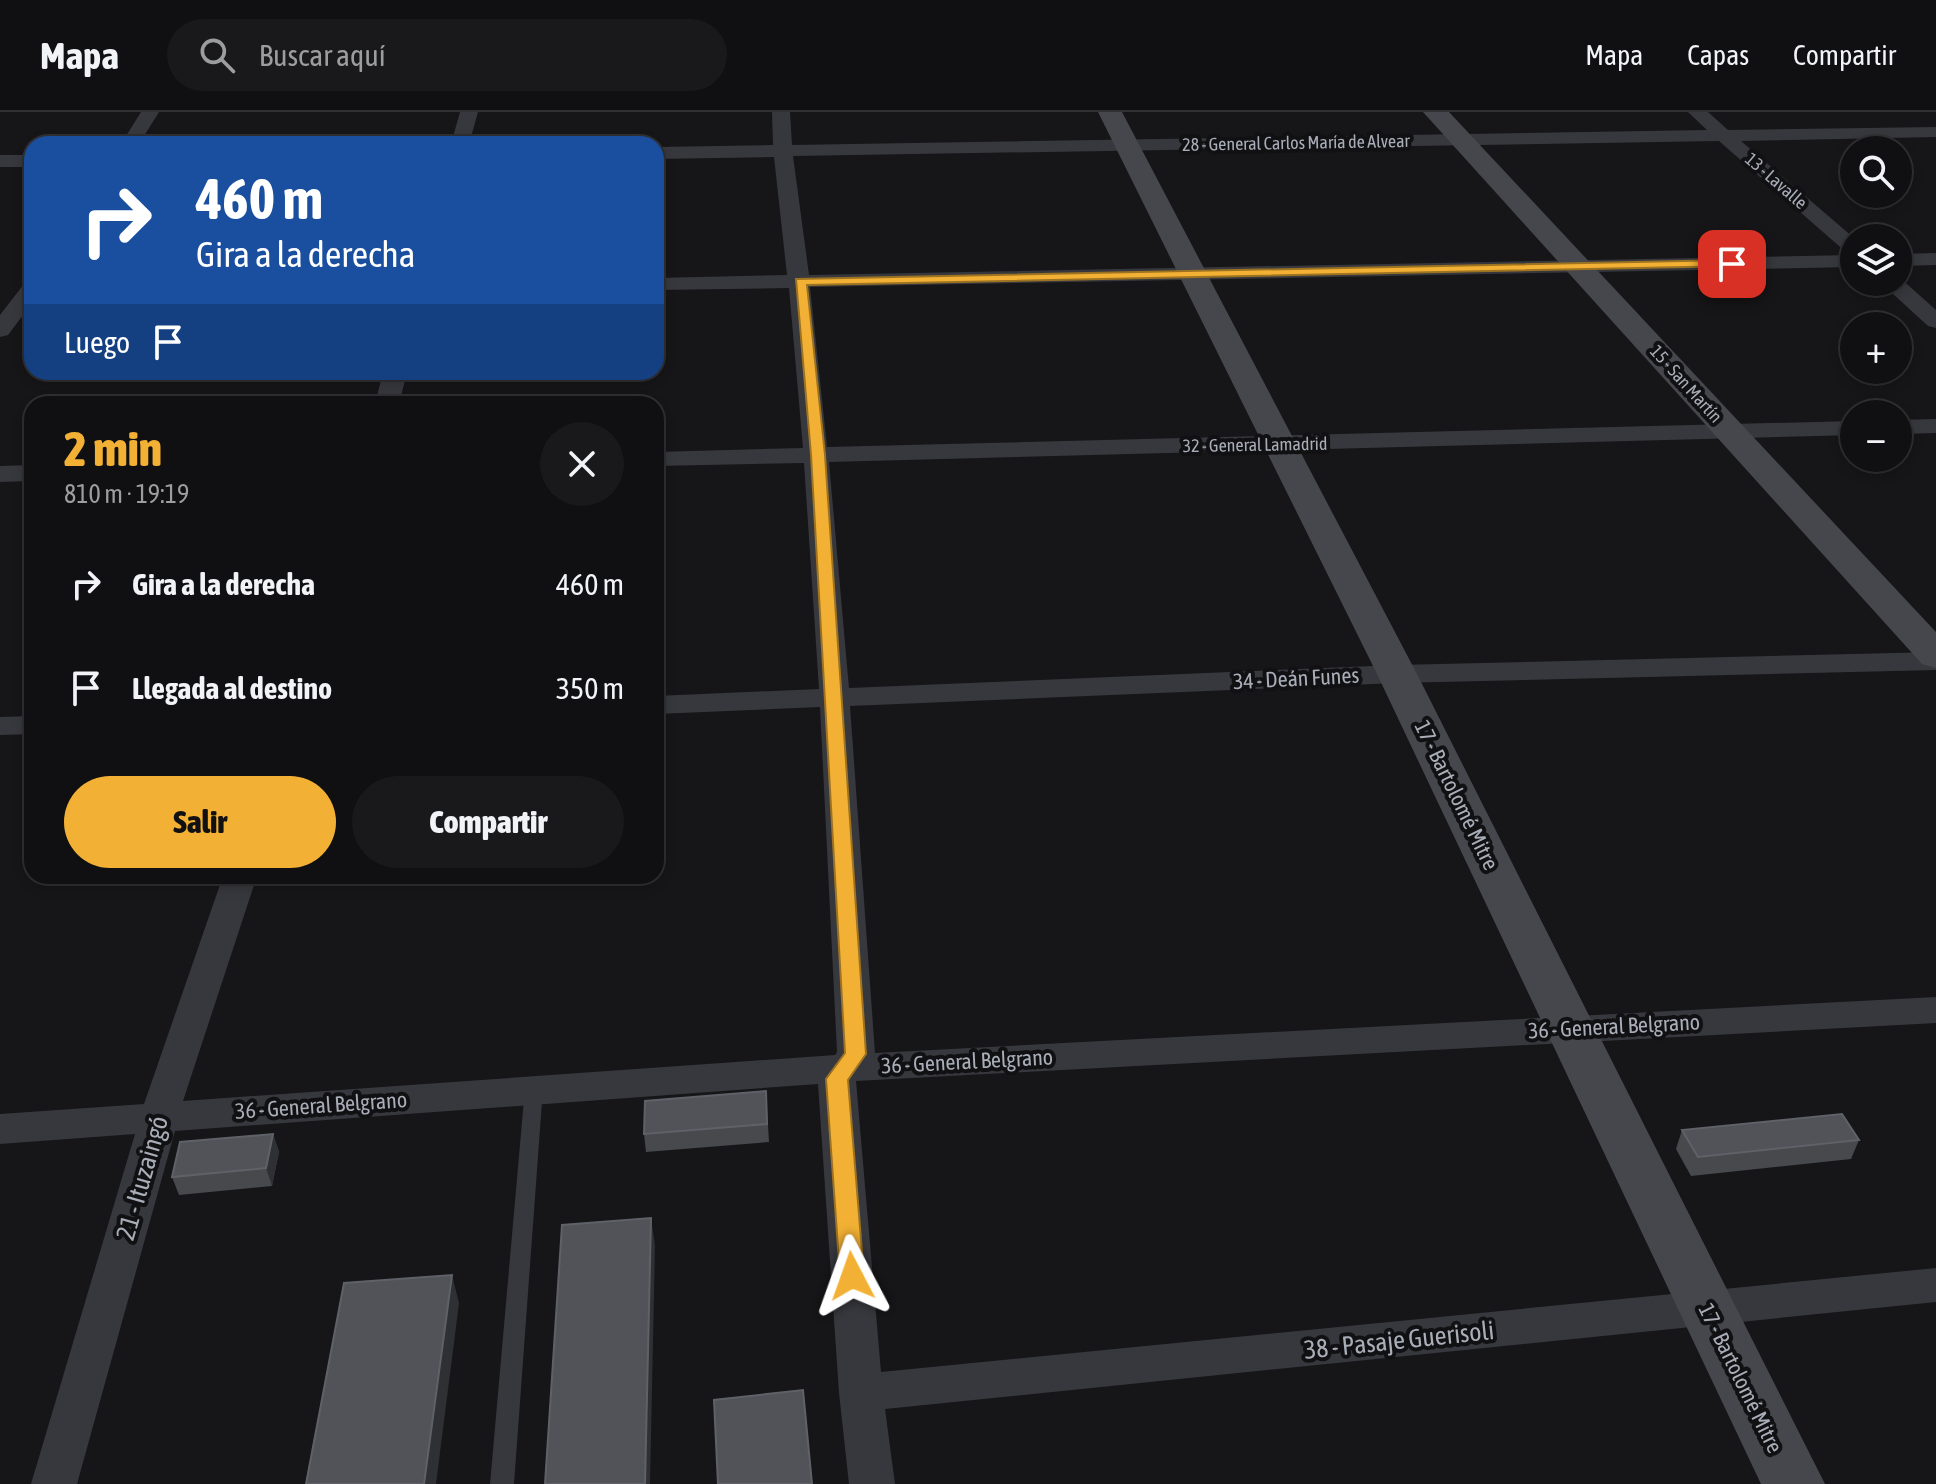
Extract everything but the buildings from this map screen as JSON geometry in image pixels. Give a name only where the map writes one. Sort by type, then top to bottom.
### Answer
[{"type":"street","points":[[135,136],[150,112]]},
{"type":"street","points":[[462,136],[469,112]]},
{"type":"street","points":[[781,112],[818,455],[835,699],[856,1054],[837,1079],[861,1393],[872,1484]]},
{"type":"street","name":"15 - San Martín","points":[[1435,112],[1936,659]]},
{"type":"street","name":"13 - Lavalle","points":[[1697,112],[1840,237]]},
{"type":"street","name":"28 - General Carlos María de Alvear","points":[[664,153],[783,152],[1118,129],[1461,140],[1936,132]]},
{"type":"street","name":"17 - Bartolomé Mitre","points":[[1118,129],[1397,674],[1793,1484]]},
{"type":"street","points":[[0,161],[24,161]]},
{"type":"street","points":[[1912,260],[1936,259]]},
{"type":"street","points":[[664,284],[1840,261]]},
{"type":"street","points":[[0,296],[24,294]]},
{"type":"street","points":[[1907,296],[1936,321]]},
{"type":"street","points":[[0,330],[24,300]]},
{"type":"street","points":[[1912,427],[1936,426]]},
{"type":"street","name":"32 - General Lamadrid","points":[[664,459],[1840,428]]},
{"type":"street","points":[[0,474],[24,473]]},
{"type":"street","name":"34 - Deán Funes","points":[[664,705],[1397,674],[1936,659]]},
{"type":"street","points":[[0,726],[24,725]]},
{"type":"street","name":"21 - Ituzaingó","points":[[54,1484],[159,1117],[237,884]]},
{"type":"street","name":"36 - General Belgrano","points":[[0,1129],[534,1088],[846,1068],[1936,1010]]},
{"type":"street","name":"38 - Pasaje Guerisoli","points":[[861,1393],[1936,1285]]},
{"type":"lane","points":[[502,1484],[534,1088]]},
{"type":"route","points":[[852,1276],[837,1079],[856,1054],[818,455],[801,281],[1732,264]]}]
